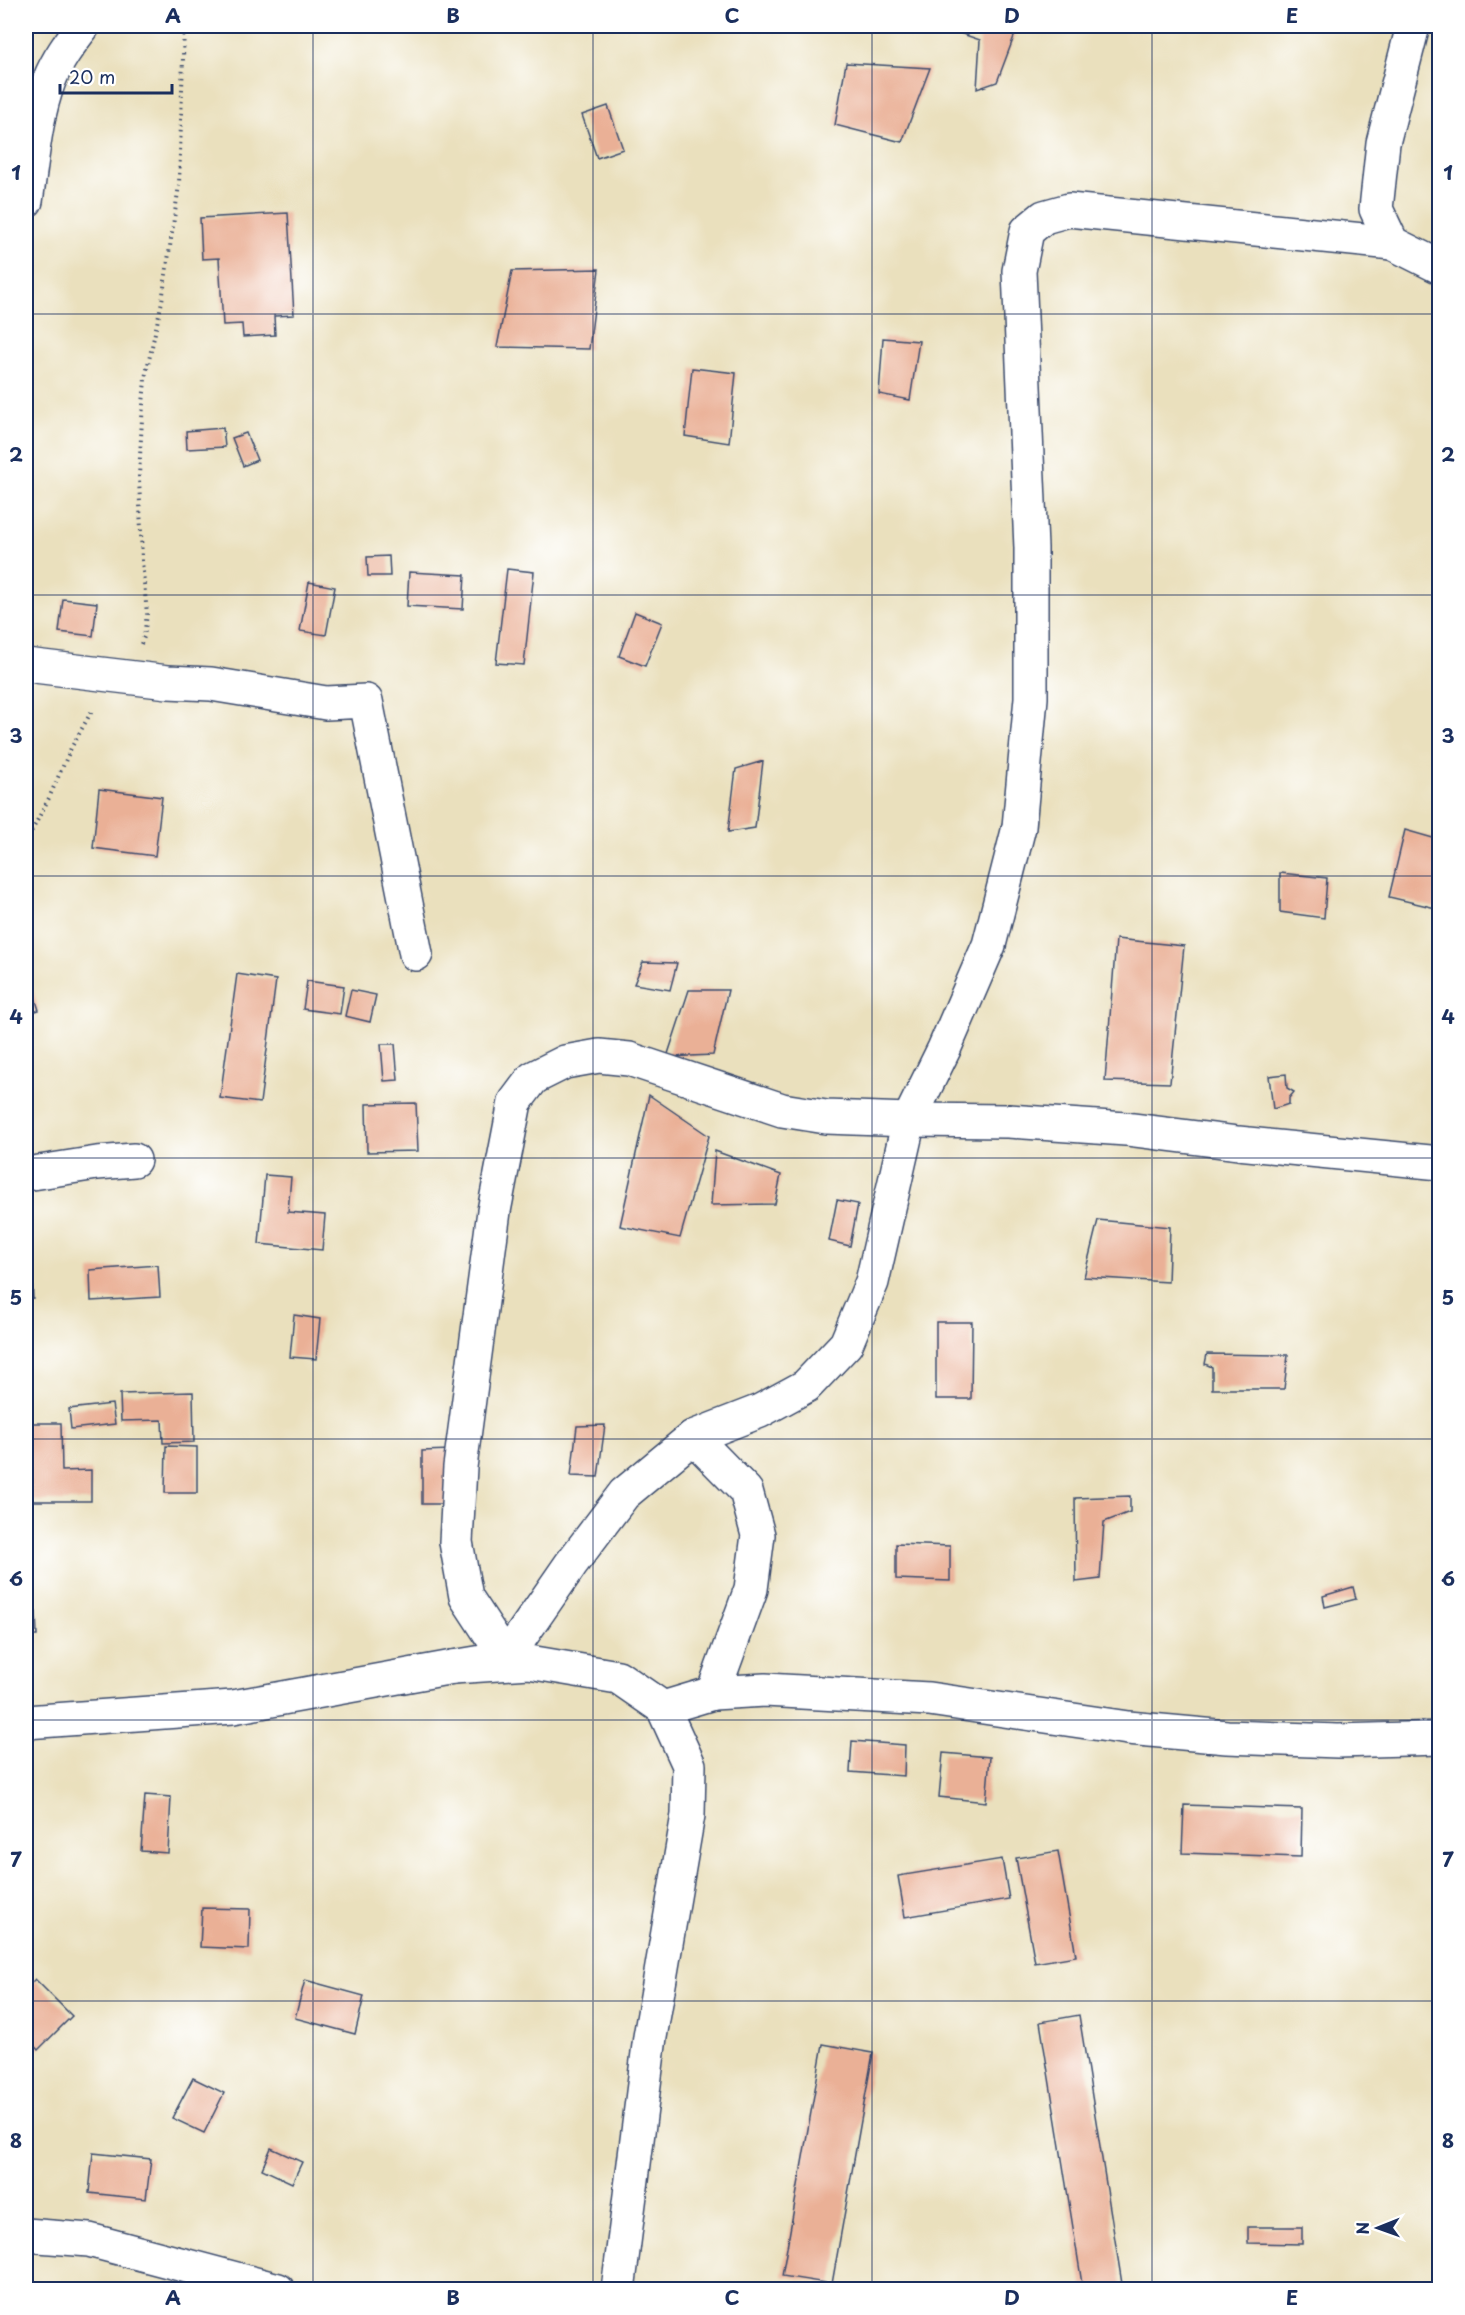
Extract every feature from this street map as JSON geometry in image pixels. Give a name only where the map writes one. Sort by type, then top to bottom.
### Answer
[{"type":"street","points":[[26,201],[39,120],[48,81],[65,48],[83,26]]},
{"type":"street","points":[[1392,243],[1376,209],[1383,143],[1413,26]]},
{"type":"street","points":[[26,1722],[233,1707],[506,1658],[624,1494],[693,1437],[760,1411],[806,1386],[846,1344],[872,1282],[909,1120],[944,1049],[988,945],[1019,827],[1031,698],[1031,548],[1019,271],[1027,231],[1044,217],[1069,210],[1392,243],[1440,267]]},
{"type":"street","points":[[26,665],[168,682],[211,684],[326,703],[366,701],[416,954]]},
{"type":"street","points":[[506,1658],[466,1597],[456,1542],[460,1467],[494,1211],[515,1102],[533,1078],[565,1062],[599,1056],[629,1059],[782,1110],[826,1117],[1008,1121],[1126,1129],[1250,1145],[1440,1163]]},
{"type":"street","points":[[26,1174],[134,1160]]},
{"type":"street","points":[[693,1437],[746,1491],[758,1535],[751,1589],[713,1693]]},
{"type":"street","points":[[453,1667],[529,1662],[618,1677],[663,1708],[689,1765],[688,1815],[650,2037],[618,2289]]},
{"type":"street","points":[[663,1708],[713,1693],[765,1690],[929,1699],[1128,1728],[1227,1737],[1338,1742],[1440,1738]]},
{"type":"street","points":[[26,2235],[89,2240],[278,2289]]},
{"type":"path","points":[[26,842],[71,748],[112,676],[132,659],[144,637],[147,614],[142,561],[140,476],[142,419],[145,378],[162,301],[179,186],[184,26]]},
{"type":"building","points":[[939,26],[1018,26],[997,82],[977,89],[980,40]]},
{"type":"building","points":[[846,63],[930,68],[902,142],[835,125]]},
{"type":"building","points":[[608,106],[623,149],[597,158],[582,115]]},
{"type":"building","points":[[288,213],[294,315],[274,316],[275,335],[243,337],[242,324],[223,325],[219,258],[202,259],[200,218]]},
{"type":"building","points":[[599,269],[589,349],[497,347],[512,271]]},
{"type":"building","points":[[883,338],[919,341],[910,400],[879,394]]},
{"type":"building","points":[[692,368],[736,373],[729,443],[685,436]]},
{"type":"building","points":[[223,428],[225,447],[187,449],[186,431]]},
{"type":"building","points":[[246,433],[257,460],[243,466],[232,438]]},
{"type":"building","points":[[389,556],[390,576],[368,576],[367,557]]},
{"type":"building","points":[[507,569],[534,572],[524,665],[496,663]]},
{"type":"building","points":[[409,572],[465,575],[463,609],[407,606]]},
{"type":"building","points":[[309,582],[335,587],[326,635],[300,631]]},
{"type":"building","points":[[63,599],[97,603],[93,636],[59,632]]},
{"type":"building","points":[[635,612],[662,623],[645,666],[619,656]]},
{"type":"building","points":[[763,761],[755,828],[728,832],[736,769]]},
{"type":"building","points":[[99,789],[162,797],[155,856],[93,848]]},
{"type":"building","points":[[1405,830],[1440,840],[1440,909],[1389,897]]},
{"type":"building","points":[[1280,873],[1327,878],[1324,918],[1280,912]]},
{"type":"building","points":[[1116,939],[1184,946],[1170,1083],[1105,1081]]},
{"type":"building","points":[[643,962],[677,963],[670,990],[634,984]]},
{"type":"building","points":[[237,974],[276,980],[260,1103],[220,1098]]},
{"type":"building","points":[[307,981],[344,986],[340,1014],[303,1009]]},
{"type":"building","points":[[31,986],[39,1010],[26,1014],[26,988]]},
{"type":"building","points":[[351,990],[376,995],[370,1022],[345,1016]]},
{"type":"building","points":[[689,990],[728,990],[713,1055],[667,1057]]},
{"type":"building","points":[[381,1044],[395,1044],[398,1080],[384,1081]]},
{"type":"building","points":[[1286,1074],[1287,1088],[1294,1092],[1289,1098],[1289,1104],[1273,1109],[1269,1076]]},
{"type":"building","points":[[649,1095],[709,1136],[680,1238],[620,1226]]},
{"type":"building","points":[[416,1103],[418,1151],[367,1152],[366,1104]]},
{"type":"building","points":[[715,1151],[781,1175],[775,1204],[711,1205]]},
{"type":"building","points":[[265,1175],[291,1177],[288,1212],[325,1215],[322,1250],[259,1244]]},
{"type":"building","points":[[837,1200],[858,1204],[850,1246],[829,1241]]},
{"type":"building","points":[[1098,1220],[1170,1227],[1168,1282],[1084,1277]]},
{"type":"building","points":[[26,1259],[31,1259],[33,1298],[26,1299]]},
{"type":"building","points":[[158,1265],[160,1297],[91,1301],[90,1270]]},
{"type":"building","points":[[294,1315],[320,1319],[316,1359],[290,1357]]},
{"type":"building","points":[[936,1322],[972,1322],[971,1399],[936,1399]]},
{"type":"building","points":[[1207,1354],[1288,1355],[1284,1389],[1212,1389],[1212,1367],[1205,1364]]},
{"type":"building","points":[[193,1392],[194,1442],[163,1443],[162,1420],[121,1421],[120,1394]]},
{"type":"building","points":[[112,1404],[115,1424],[71,1429],[69,1409]]},
{"type":"building","points":[[26,1423],[61,1423],[62,1471],[91,1470],[91,1501],[26,1501]]},
{"type":"building","points":[[605,1425],[598,1477],[571,1476],[577,1426]]},
{"type":"building","points":[[166,1446],[197,1447],[197,1493],[165,1493]]},
{"type":"building","points":[[451,1450],[452,1504],[422,1504],[422,1451]]},
{"type":"building","points":[[1130,1496],[1130,1512],[1104,1522],[1100,1579],[1076,1582],[1075,1498]]},
{"type":"building","points":[[896,1544],[950,1546],[950,1581],[896,1579]]},
{"type":"building","points":[[1353,1587],[1356,1599],[1325,1607],[1323,1596]]},
{"type":"building","points":[[26,1612],[36,1612],[37,1636],[26,1636]]},
{"type":"building","points":[[852,1741],[905,1745],[904,1776],[850,1772]]},
{"type":"building","points":[[943,1753],[990,1757],[986,1802],[939,1797]]},
{"type":"building","points":[[145,1795],[171,1797],[168,1853],[141,1851]]},
{"type":"building","points":[[1184,1805],[1302,1809],[1301,1857],[1182,1853]]},
{"type":"building","points":[[1058,1851],[1076,1956],[1035,1963],[1016,1858]]},
{"type":"building","points":[[1002,1859],[1009,1899],[905,1917],[898,1876]]},
{"type":"building","points":[[202,1908],[250,1909],[249,1949],[200,1947]]},
{"type":"building","points":[[35,1979],[72,2016],[38,2050],[26,2037],[28,2016],[26,1988]]},
{"type":"building","points":[[305,1980],[364,1996],[355,2034],[295,2018]]},
{"type":"building","points":[[1079,2015],[1123,2290],[1083,2290],[1040,2022]]},
{"type":"building","points":[[823,2044],[873,2053],[832,2284],[782,2276]]},
{"type":"building","points":[[193,2078],[224,2093],[204,2133],[172,2118]]},
{"type":"building","points":[[271,2148],[302,2162],[292,2183],[262,2169]]},
{"type":"building","points":[[93,2153],[151,2159],[146,2199],[89,2193]]},
{"type":"building","points":[[1248,2227],[1302,2227],[1302,2244],[1248,2243]]}]
